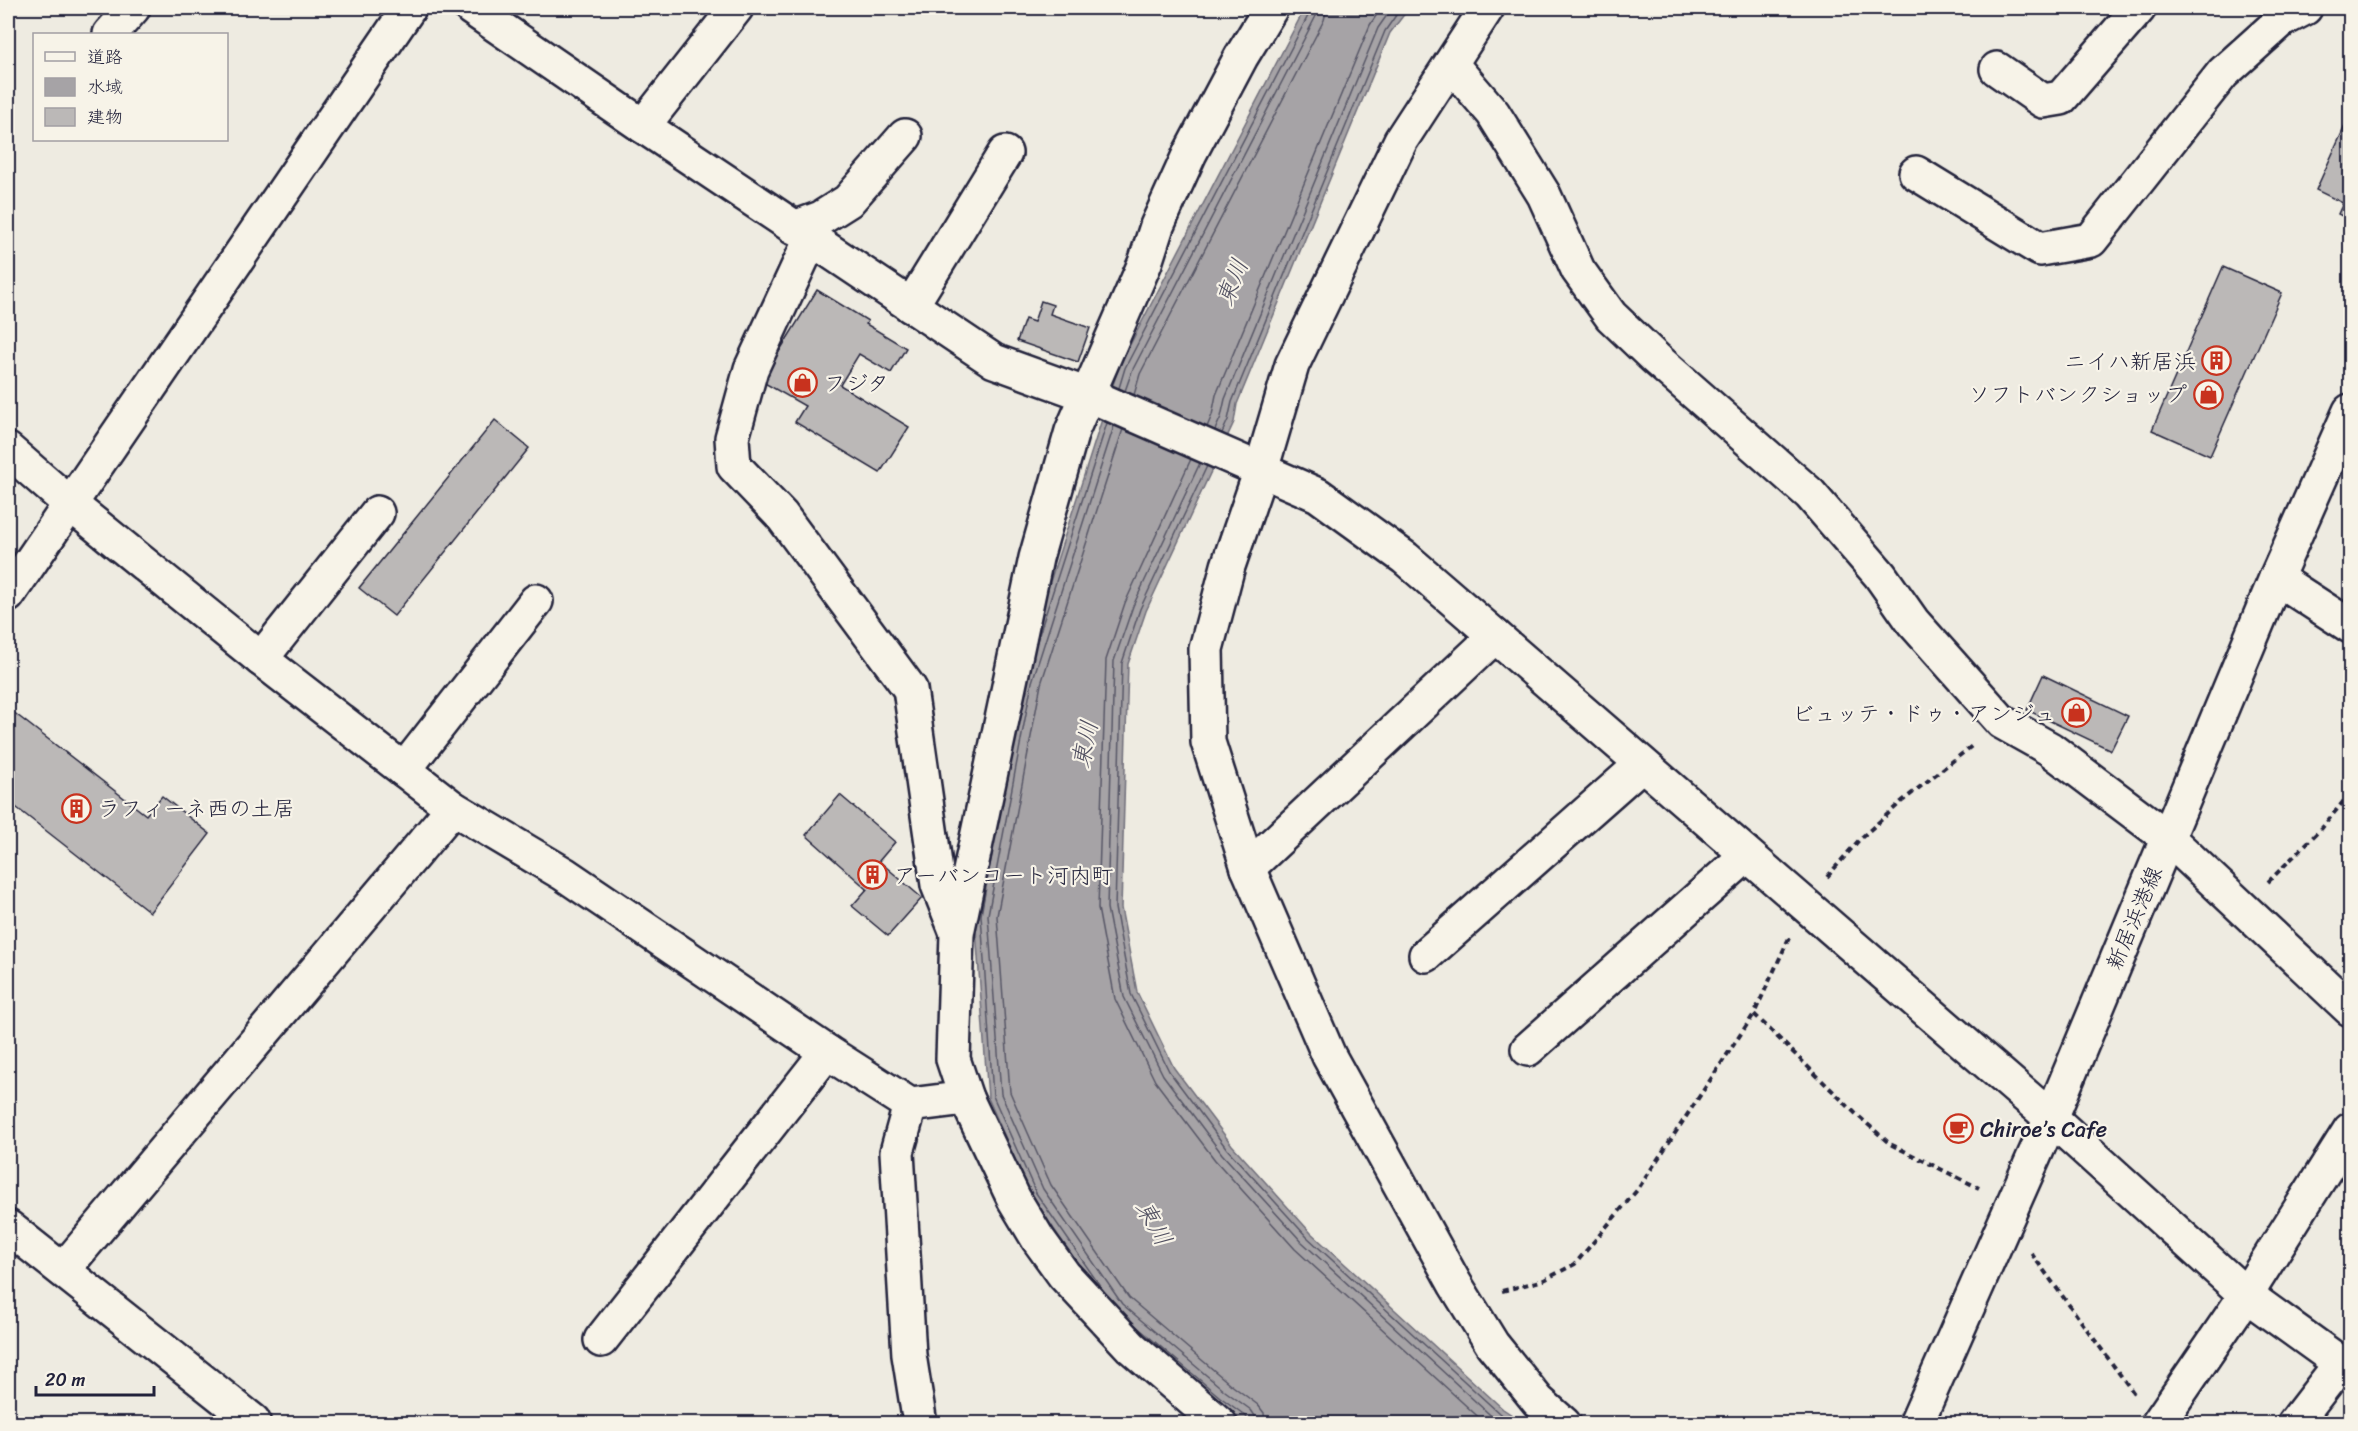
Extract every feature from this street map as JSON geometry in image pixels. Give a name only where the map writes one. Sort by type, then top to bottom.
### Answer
[{"type":"street","points":[[111,33],[133,8]]},
{"type":"street","points":[[8,595],[408,8]]},
{"type":"street","points":[[471,8],[994,361],[1092,397],[1318,495],[1405,558],[2051,1118],[2246,1295],[2346,1366],[2294,1424]]},
{"type":"street","points":[[643,126],[736,8]]},
{"type":"street","points":[[1220,1424],[1131,1347],[1064,1275],[1038,1239],[1014,1199],[966,1098],[952,1059],[957,933],[1036,558],[1072,431],[1092,397],[1145,263],[1157,226],[1190,153],[1241,57],[1271,8]]},
{"type":"street","points":[[1487,8],[1401,140],[1292,365],[1228,566],[1206,649],[1208,742],[1248,868],[1329,1056],[1492,1344],[1538,1401],[1563,1424]]},
{"type":"street","points":[[1997,69],[2043,101],[2061,98],[2139,8]]},
{"type":"street","points":[[1916,173],[2040,249],[2091,240],[2223,73],[2282,20],[2305,8]]},
{"type":"street","points":[[1451,64],[1493,113],[1544,195],[1578,270],[1611,316],[1655,358],[1809,494],[1880,575],[1913,622],[2002,722],[2050,749],[2168,838],[2350,1009]]},
{"type":"street","points":[[905,135],[848,201],[802,233],[751,369],[732,438],[734,466],[782,516],[910,689],[938,885],[957,933]]},
{"type":"street","points":[[911,306],[1005,153]]},
{"type":"street","name":"新居浜港線","points":[[1916,1424],[2051,1118],[2276,578],[2350,411]]},
{"type":"street","points":[[8,450],[70,504],[261,659],[453,808],[564,874],[910,1106],[966,1098]]},
{"type":"street","points":[[261,659],[377,513]]},
{"type":"street","points":[[2276,578],[2350,626]]},
{"type":"street","points":[[404,770],[536,601]]},
{"type":"street","points":[[1248,868],[1495,636]]},
{"type":"street","points":[[1426,955],[1642,764]]},
{"type":"street","points":[[63,1270],[453,808]]},
{"type":"street","points":[[1528,1049],[1747,855]]},
{"type":"street","points":[[601,1340],[827,1052]]},
{"type":"street","points":[[910,1106],[897,1152],[909,1355],[920,1424]]},
{"type":"street","points":[[2158,1424],[2246,1295],[2350,1130]]},
{"type":"street","points":[[8,1227],[253,1421]]},
{"type":"path","points":[[1466,1300],[1544,1280],[1575,1263],[1638,1189],[1754,1014],[1804,904],[1859,840],[1901,802],[2002,722]]},
{"type":"path","points":[[2242,908],[2322,828],[2350,793]]},
{"type":"path","points":[[1754,1014],[1890,1144],[2009,1211],[2136,1396]]},
{"type":"water","name":"東川","points":[[1305,8],[1409,8],[1390,33],[1237,404],[1234,422],[1146,611],[1128,664],[1121,908],[1137,992],[1174,1068],[1232,1145],[1311,1233],[1503,1409],[1524,1423],[1246,1423],[1216,1402],[1112,1313],[1031,1196],[988,1098],[975,915],[1019,679],[1119,366]]},
{"type":"building","points":[[2350,115],[2350,220],[2338,214],[2343,203],[2316,190]]},
{"type":"building","name":"ニイハ新居浜","points":[[2223,267],[2282,293],[2210,456],[2152,430]]},
{"type":"building","name":"フジタ","points":[[817,290],[868,321],[866,324],[906,348],[891,373],[859,354],[840,385],[909,427],[880,473],[795,422],[805,406],[761,381]]},
{"type":"building","points":[[1041,301],[1053,305],[1050,314],[1090,328],[1078,362],[1017,341],[1025,319],[1034,322]]},
{"type":"building","points":[[495,420],[529,448],[394,616],[359,588]]},
{"type":"building","name":"ビュッテ・ドゥ・アンジュ","points":[[2043,675],[2128,716],[2111,750],[2027,710]]},
{"type":"building","name":"ラフィーネ西の土居","points":[[8,708],[146,815],[162,796],[210,834],[150,912],[8,801]]},
{"type":"building","name":"アーバンコート河内町","points":[[840,795],[895,842],[879,861],[922,898],[888,936],[852,906],[867,889],[806,835]]},
{"type":"place","name":"ニイハ新居浜","points":[[2217,361]]},
{"type":"place","name":"フジタ","points":[[803,383]]},
{"type":"place","name":"ソフトバンクショップ","points":[[2208,394]]},
{"type":"place","name":"ビュッテ・ドゥ・アンジュ","points":[[2077,713]]},
{"type":"place","name":"ラフィーネ西の土居","points":[[77,808]]},
{"type":"place","name":"アーバンコート河内町","points":[[873,875]]},
{"type":"place","name":"Chiroe’s Cafe","points":[[1959,1129]]}]
